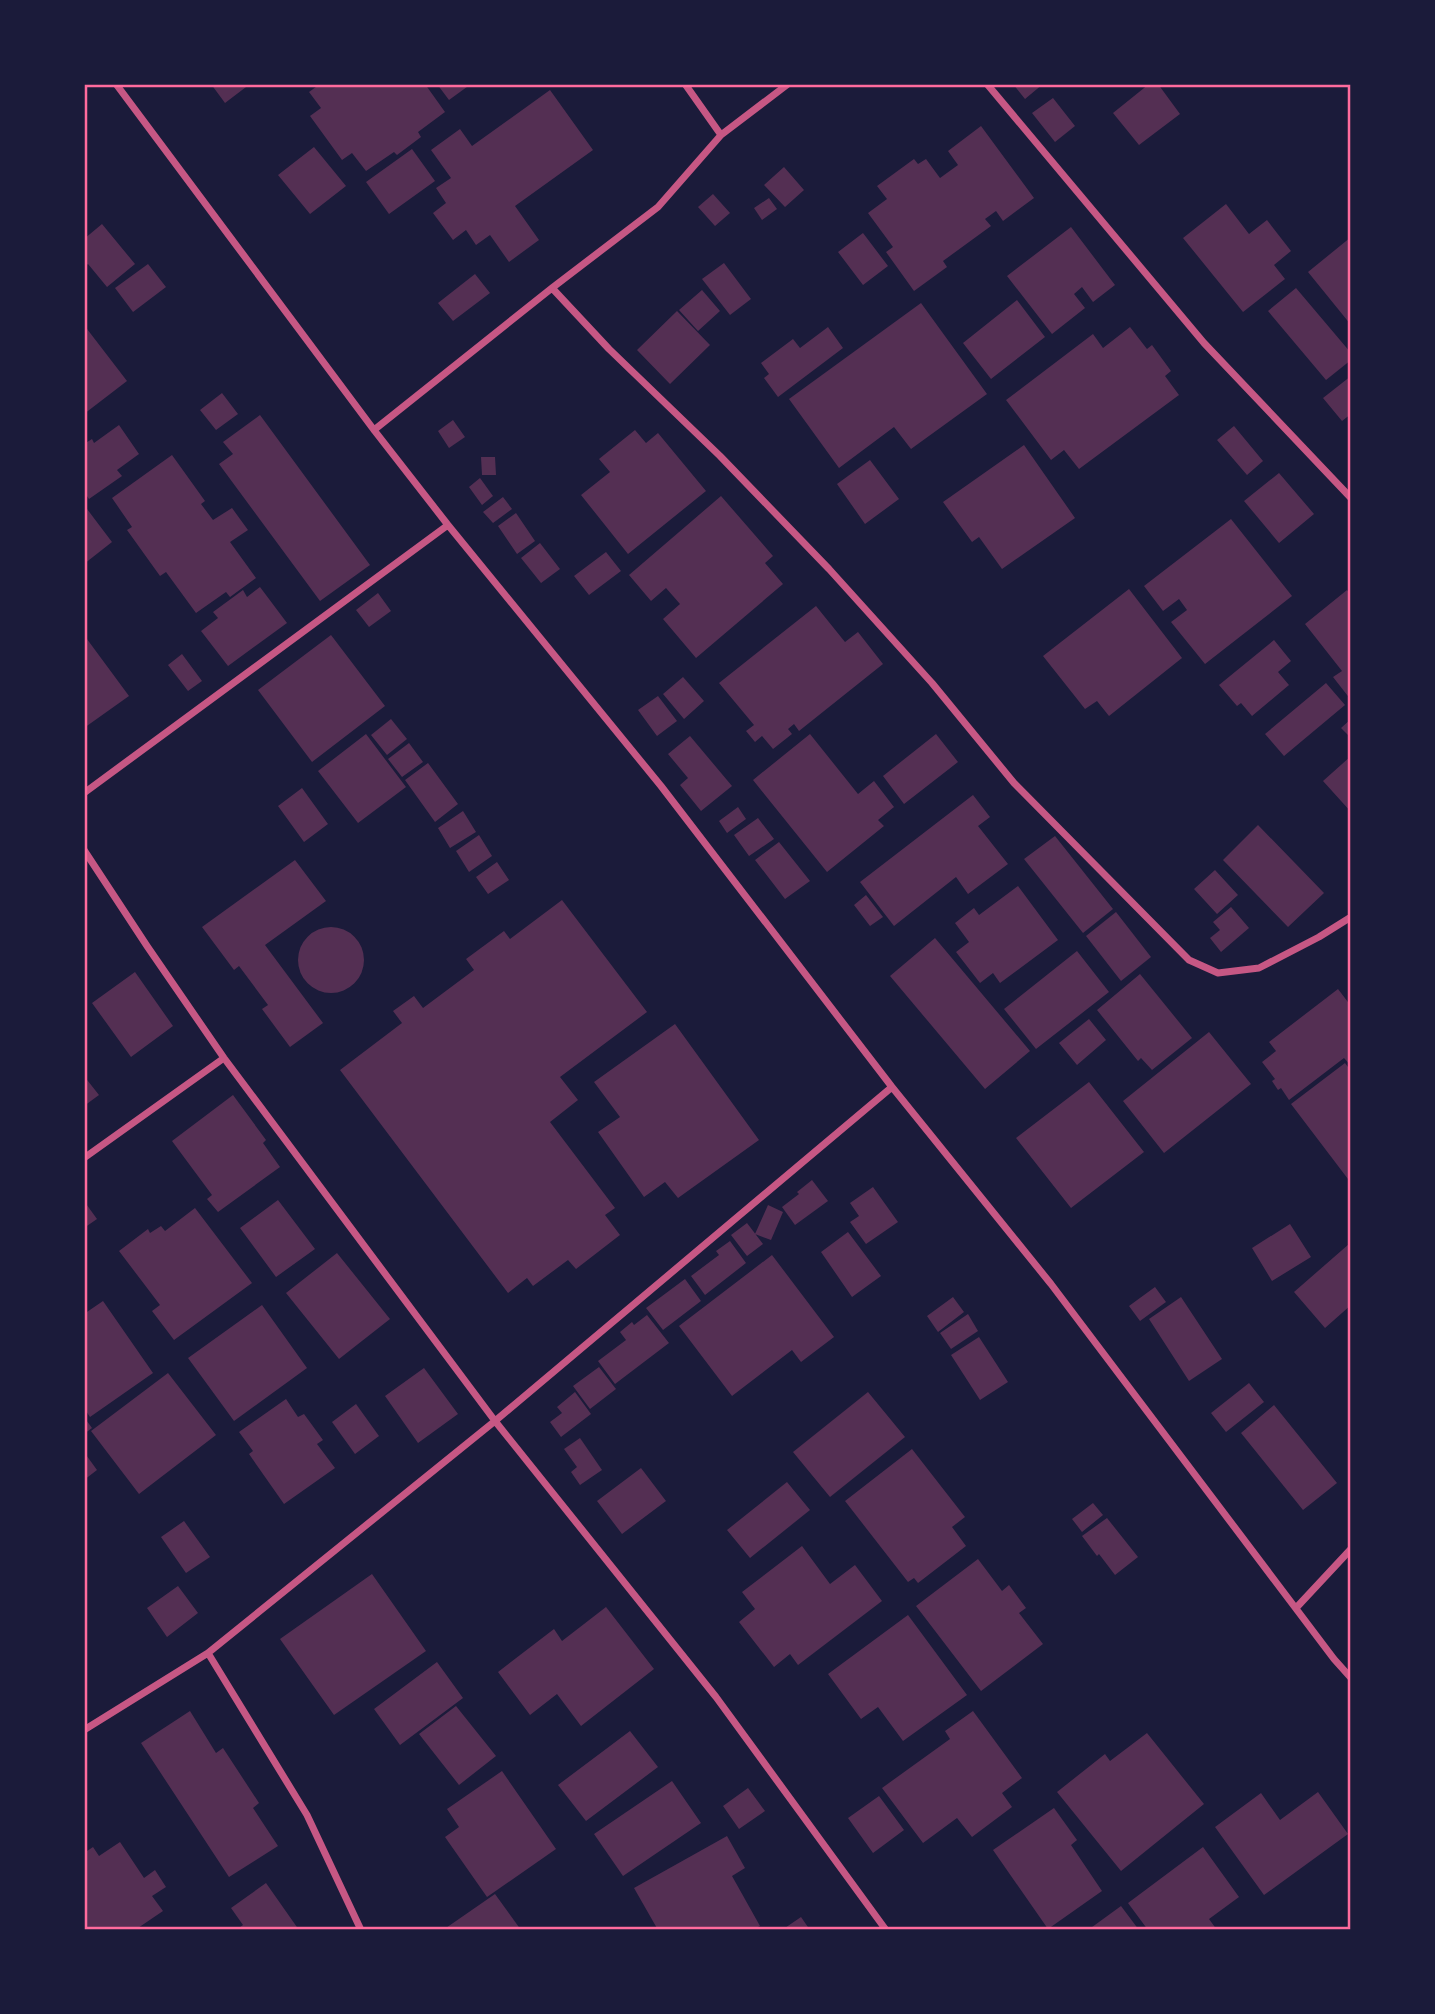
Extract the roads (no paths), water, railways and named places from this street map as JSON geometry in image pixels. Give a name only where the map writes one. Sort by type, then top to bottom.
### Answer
[{"type":"street","points":[[116,84],[374,430],[661,786],[892,1087],[1051,1284],[1351,1678]]},
{"type":"street","points":[[685,84],[721,135]]},
{"type":"street","points":[[374,430],[658,206],[721,135],[788,84]]},
{"type":"street","points":[[987,84],[1204,343],[1351,498]]},
{"type":"street","points":[[552,289],[829,569],[932,683],[1014,783],[1189,960],[1218,973],[1259,968],[1351,917]]},
{"type":"street","points":[[84,793],[448,525]]},
{"type":"street","points":[[84,850],[224,1058],[495,1421],[716,1697],[886,1930]]},
{"type":"street","points":[[84,1158],[224,1058]]},
{"type":"street","points":[[84,1730],[208,1653],[495,1421],[892,1087]]},
{"type":"street","points":[[1296,1608],[1351,1549]]},
{"type":"street","points":[[208,1653],[307,1815],[361,1930]]}]
